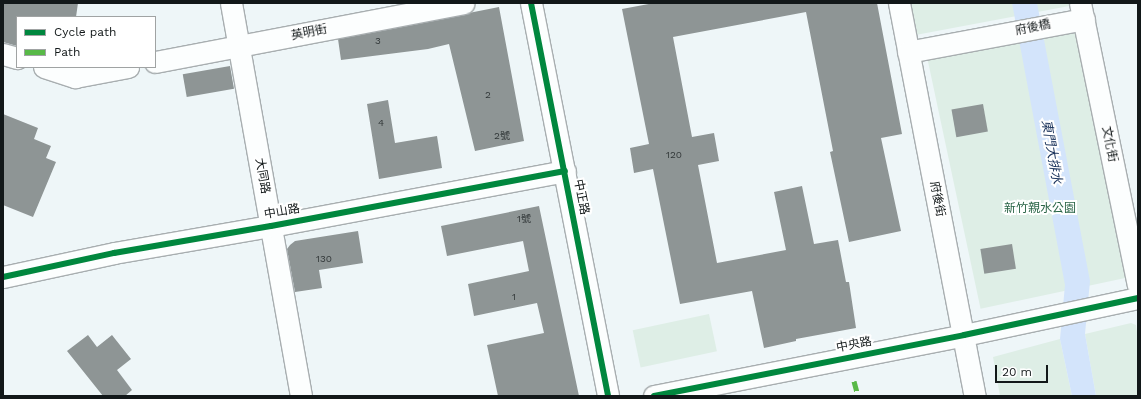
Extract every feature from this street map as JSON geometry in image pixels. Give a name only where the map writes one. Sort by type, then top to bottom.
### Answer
[{"type":"street","name":"大同路","points":[[231,3],[301,396]]},
{"type":"street","name":"英明街","points":[[156,62],[463,3]]},
{"type":"street","name":"中正路","points":[[531,3],[608,396]]},
{"type":"street","name":"府後街","points":[[899,3],[975,396]]},
{"type":"street","name":"府後橋","points":[[908,52],[1058,23],[1082,11]]},
{"type":"street","name":"文化街","points":[[1082,11],[1138,286]]},
{"type":"street","points":[[3,54],[16,58]]},
{"type":"street","points":[[47,68],[75,77],[123,68]]},
{"type":"street","name":"中山路","points":[[3,277],[114,252],[271,226],[565,171]]},
{"type":"street","name":"中央路","points":[[654,396],[964,335],[1138,298]]},
{"type":"green space","points":[[899,3],[1080,3],[1080,4],[905,37]]},
{"type":"green space","name":"新竹親水公園","points":[[1084,21],[1138,275],[981,309],[927,54]]},
{"type":"green space","points":[[709,314],[717,351],[641,367],[633,330]]},
{"type":"green space","points":[[1131,323],[1136,325],[1138,339],[1138,396],[1096,396],[1085,334]]},
{"type":"green space","points":[[1060,339],[1072,396],[1000,396],[993,357]]},
{"type":"water","name":"東門大排水","points":[[1012,3],[1037,3],[1090,281],[1085,334],[1096,396],[1072,396],[1060,339],[1065,285]]},
{"type":"building","points":[[3,3],[78,3],[76,16],[16,16],[16,46],[3,42]]},
{"type":"building","points":[[654,3],[877,3],[902,134],[881,138],[901,231],[849,242],[830,152],[833,151],[806,12],[673,37],[692,137],[714,133],[719,161],[698,165],[717,263],[786,250],[774,192],[802,186],[814,244],[838,240],[846,282],[849,282],[856,328],[796,339],[796,341],[764,348],[752,291],[680,304],[653,169],[634,173],[630,148],[649,144],[622,9]]},
{"type":"building","points":[[499,7],[524,141],[475,151],[449,44],[428,49],[341,60],[338,39]]},
{"type":"building","points":[[230,66],[234,89],[187,97],[183,74]]},
{"type":"building","points":[[388,100],[395,143],[437,136],[442,168],[379,179],[367,104]]},
{"type":"building","points":[[983,104],[988,132],[956,137],[951,110]]},
{"type":"building","points":[[3,114],[38,128],[34,139],[51,146],[46,158],[56,162],[33,217],[3,205]]},
{"type":"building","points":[[539,206],[579,396],[498,396],[487,345],[544,333],[537,303],[474,316],[468,284],[529,271],[523,241],[447,256],[441,226]]},
{"type":"building","points":[[358,231],[363,263],[319,270],[322,288],[295,292],[287,249],[290,245],[295,241]]},
{"type":"building","points":[[1012,244],[1016,269],[984,274],[980,249]]},
{"type":"building","points":[[88,335],[97,347],[112,335],[131,359],[117,370],[132,390],[125,396],[103,396],[67,351]]},
{"type":"marked path","points":[[854,381],[858,396]]},
{"type":"cycle path","points":[[531,3],[608,396]]},
{"type":"cycle path","points":[[3,277],[114,253],[271,226],[565,171]]},
{"type":"cycle path","points":[[654,396],[964,335],[1138,298]]}]
